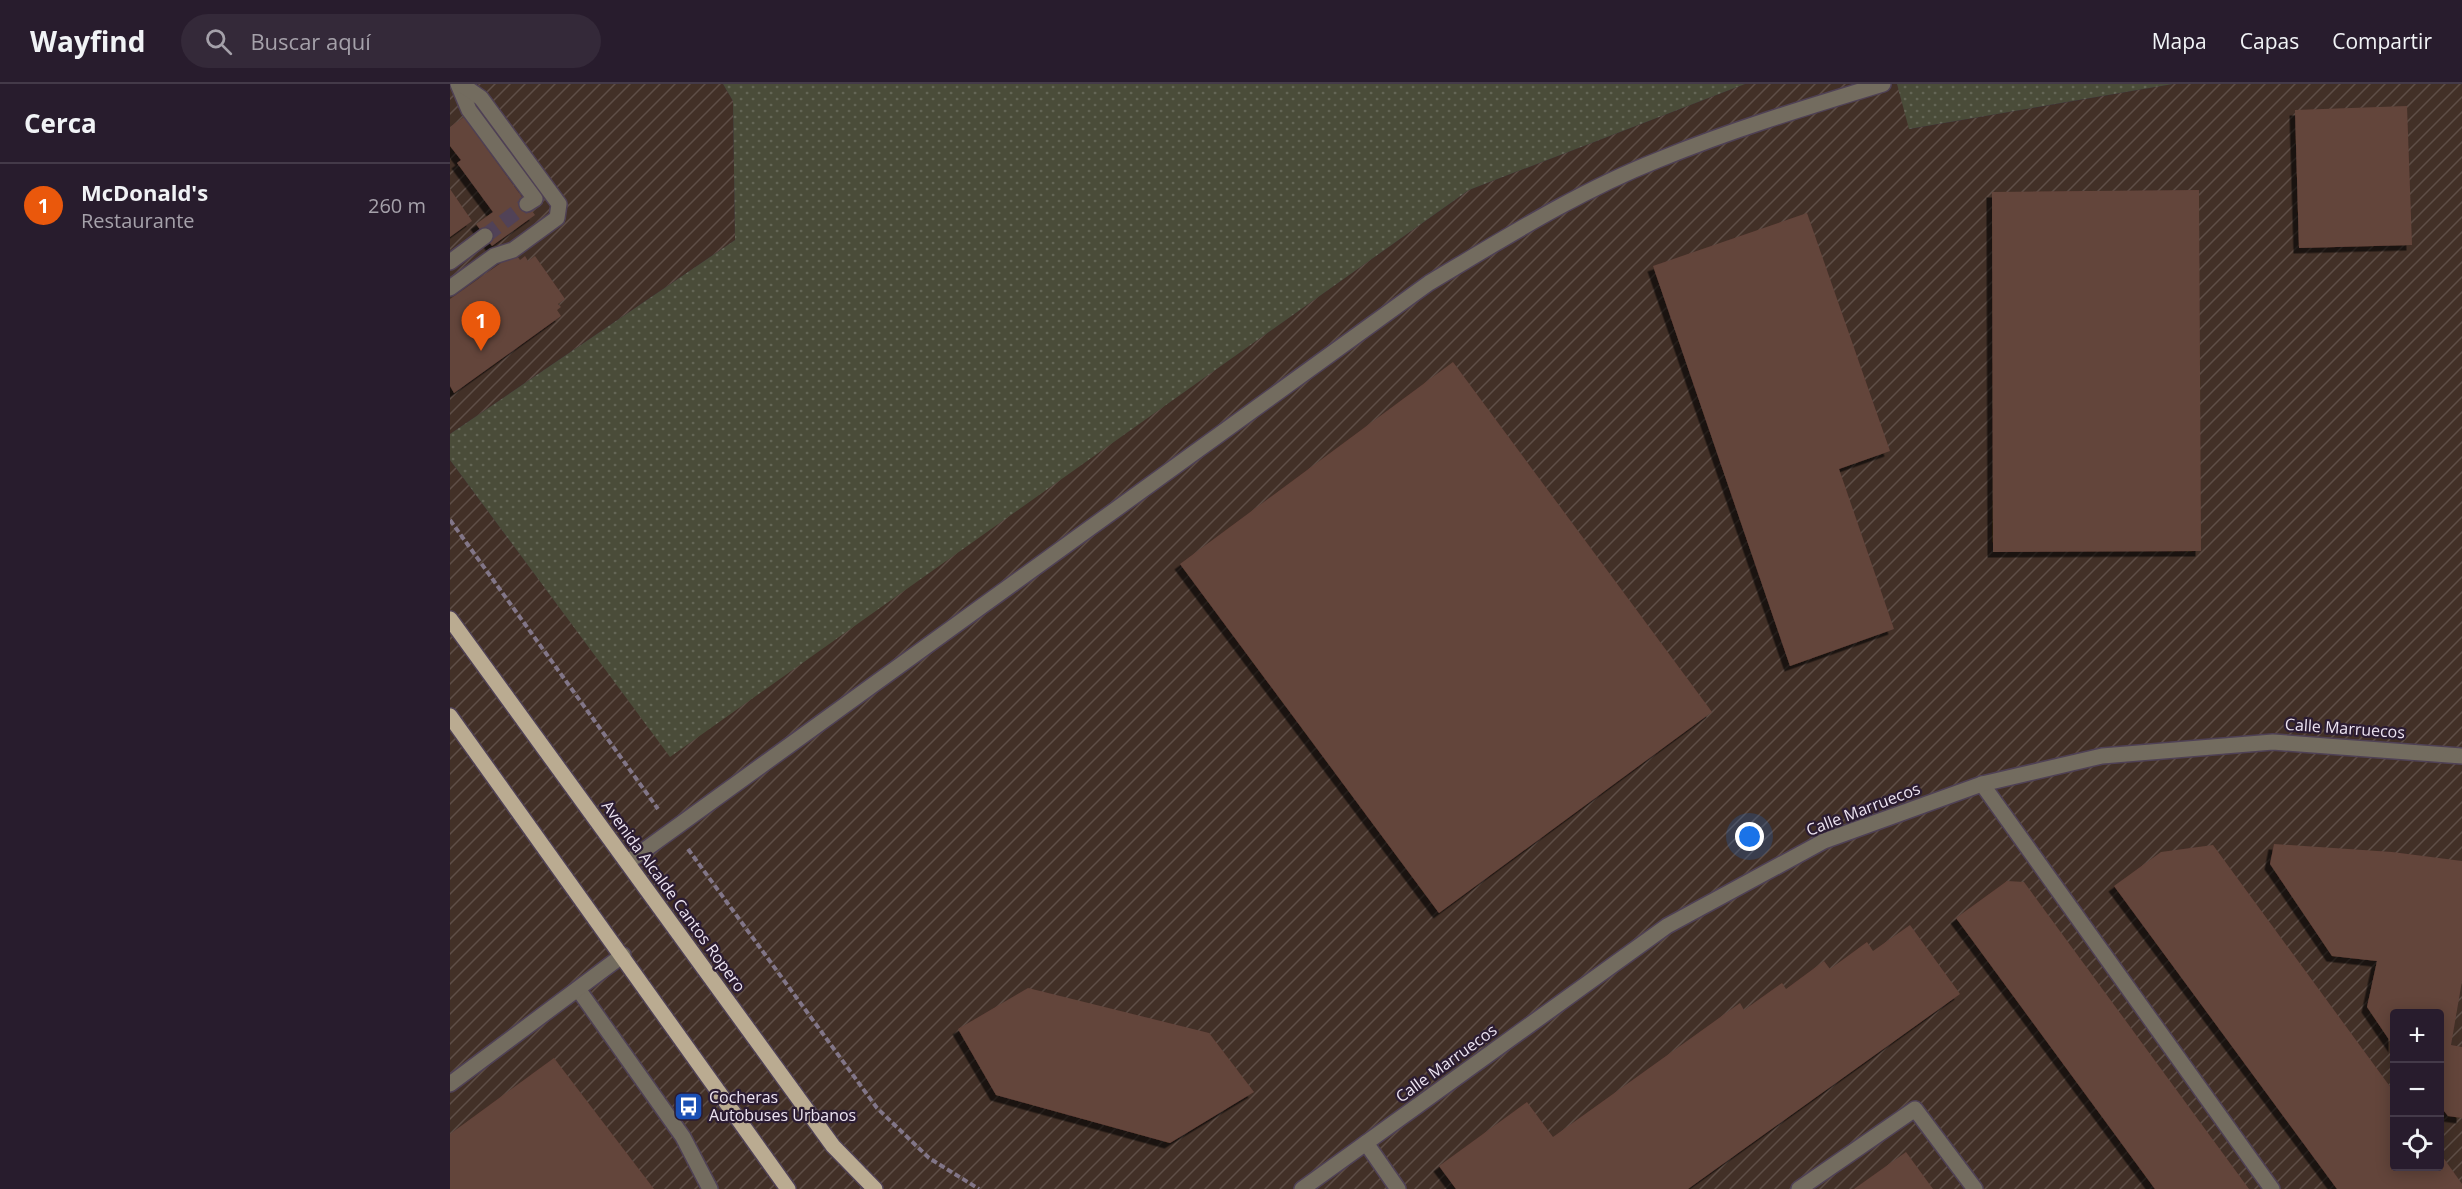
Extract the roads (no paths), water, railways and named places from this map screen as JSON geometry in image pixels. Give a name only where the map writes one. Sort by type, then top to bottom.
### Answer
[{"type":"main road","name":"Avenida Alcalde Cantos Ropero","points":[[450,619],[833,1146],[875,1189]]},
{"type":"main road","points":[[450,716],[623,955],[788,1189]]},
{"type":"street","points":[[460,84],[469,110],[535,199],[527,204]]},
{"type":"street","points":[[450,288],[494,256],[513,250],[556,219],[559,204],[481,98],[460,84]]},
{"type":"street","points":[[628,862],[1429,283],[1537,219],[1656,160],[1772,118],[1883,84]]},
{"type":"street","points":[[450,262],[485,236]]},
{"type":"street","name":"Calle Marruecos","points":[[1302,1189],[1667,926],[1824,842],[1982,784],[2102,756],[2273,742],[2462,756]]},
{"type":"street","points":[[1982,784],[2272,1189]]},
{"type":"street","points":[[450,1084],[623,955]]},
{"type":"street","points":[[578,989],[683,1137],[710,1189]]},
{"type":"street","points":[[1799,1189],[1915,1108],[1975,1189]]},
{"type":"street","points":[[1366,1143],[1398,1189]]},
{"type":"tunnel","points":[[485,236],[527,204]]},
{"type":"place","name":"McDonald's","points":[[481,351]]},
{"type":"place","name":"Cocheras Autobuses Urbanos","points":[[688,1106]]}]
